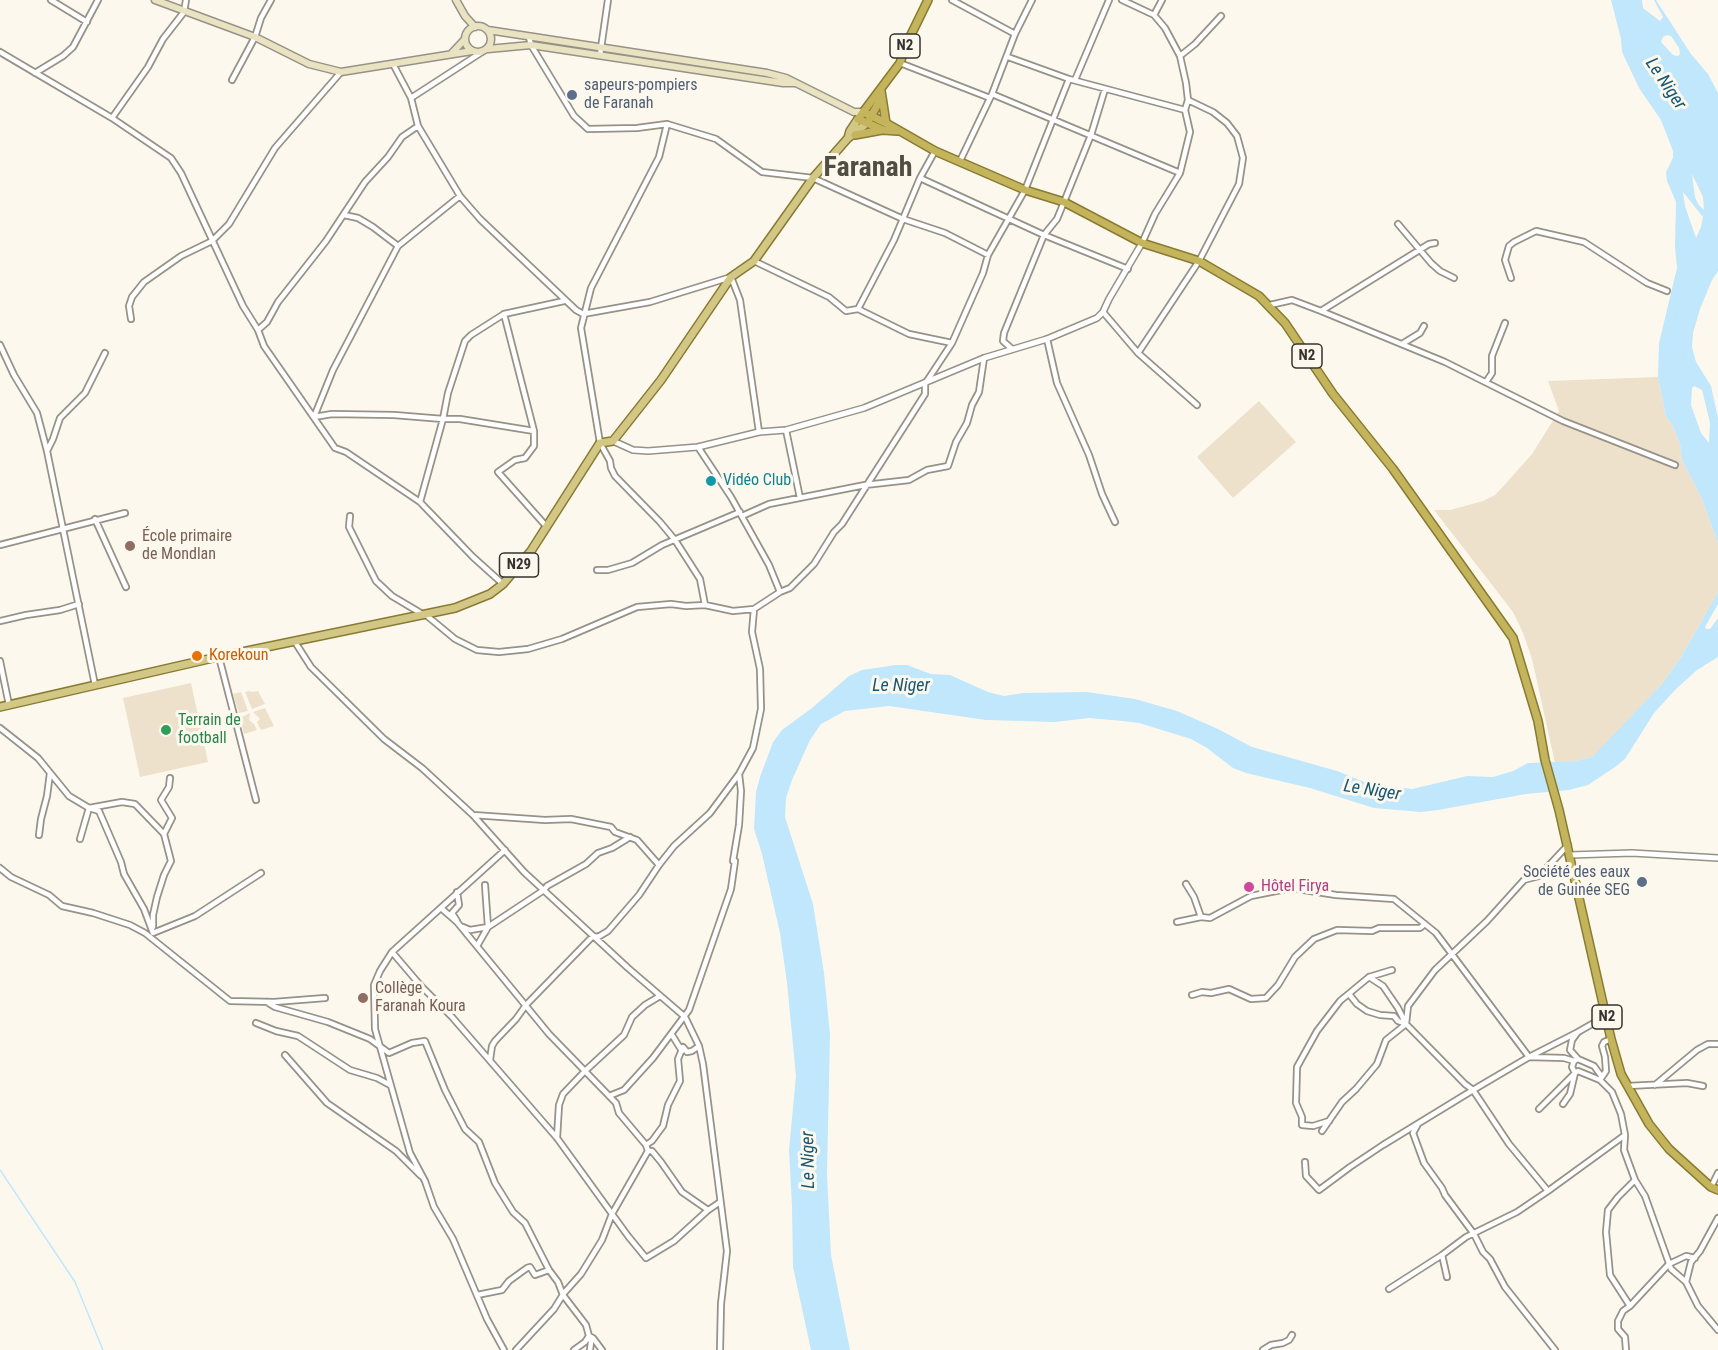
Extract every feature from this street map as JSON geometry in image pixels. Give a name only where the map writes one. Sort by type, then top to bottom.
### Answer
[{"type":"highway","name":"N2","points":[[867,123],[900,63],[906,45],[928,0]]},
{"type":"highway","name":"N2","points":[[856,115],[863,112],[881,94]]},
{"type":"highway","points":[[851,137],[884,126],[881,94]]},
{"type":"highway","name":"N2","points":[[863,112],[871,115],[884,126]]},
{"type":"highway","name":"N2","points":[[856,115],[867,123],[897,130],[935,151],[1025,190],[1064,202],[1142,243],[1199,261],[1258,296],[1270,305],[1285,323],[1333,394],[1393,469],[1513,638],[1538,721],[1545,760],[1568,845],[1611,1039],[1621,1074],[1649,1124],[1669,1149],[1714,1188]]},
{"type":"main road","points":[[155,0],[255,37],[309,64],[341,72],[472,51],[531,45],[795,83]]},
{"type":"main road","points":[[456,0],[465,16],[475,27]]},
{"type":"main road","points":[[465,16],[467,46],[472,51]]},
{"type":"main road","points":[[451,54],[475,27],[482,27],[488,30],[683,62],[767,73],[786,78],[856,115]]},
{"type":"main road","points":[[485,51],[492,40],[488,30]]},
{"type":"main road","name":"N2","points":[[851,137],[850,131],[856,115]]},
{"type":"main road","name":"N2","points":[[851,137],[867,123]]},
{"type":"main road","points":[[600,443],[613,441],[661,380],[731,277],[754,261],[813,178],[851,137]]},
{"type":"main road","name":"N29","points":[[0,707],[219,657],[425,615],[477,601],[502,584],[531,551],[600,443]]},
{"type":"street","points":[[51,0],[87,22]]},
{"type":"street","points":[[35,73],[73,47],[98,0]]},
{"type":"street","points":[[112,118],[148,67],[163,39],[184,12],[186,0]]},
{"type":"street","points":[[232,80],[255,37],[261,18],[271,0]]},
{"type":"street","points":[[600,55],[608,0]]},
{"type":"street","points":[[952,0],[1016,34]]},
{"type":"street","points":[[960,161],[1032,0]]},
{"type":"street","points":[[350,516],[350,527],[376,581],[392,596],[425,615],[455,639],[477,650],[499,652],[528,649],[562,639],[637,607],[652,604],[686,606],[705,604],[733,610],[754,609],[790,588],[814,564],[924,393],[925,384],[952,343],[983,273],[988,255],[1025,190],[1054,118],[1109,0]]},
{"type":"street","points":[[613,441],[633,450],[648,451],[698,447],[759,432],[786,430],[864,408],[984,358],[1047,339],[1097,318],[1103,312],[1108,299],[1128,269],[1155,214],[1180,173],[1190,132],[1185,110],[1188,100],[1180,56],[1165,28],[1154,15],[1122,0]]},
{"type":"street","points":[[1154,15],[1162,0]]},
{"type":"street","points":[[1180,56],[1195,45],[1221,16]]},
{"type":"street","points":[[529,37],[531,45],[574,116],[588,129],[637,128],[667,124],[716,139],[762,172],[813,178],[903,219],[945,233],[988,255]]},
{"type":"street","points":[[411,98],[485,51]]},
{"type":"street","points":[[0,52],[112,118],[171,158],[181,173],[264,346],[335,448],[346,452],[420,502],[502,584]]},
{"type":"street","points":[[1008,57],[1105,89],[1185,110]]},
{"type":"street","points":[[900,63],[1054,118],[1180,173]]},
{"type":"street","points":[[393,64],[411,98],[418,126],[460,196],[564,301],[583,314],[650,302],[731,277],[740,300],[759,432]]},
{"type":"street","points":[[131,319],[129,306],[132,297],[144,282],[181,256],[212,241],[229,224],[275,148],[341,72]]},
{"type":"street","points":[[1012,349],[1003,341],[1004,333],[1044,235],[1057,219],[1091,135],[1105,89]]},
{"type":"street","points":[[1138,353],[1199,261],[1239,184],[1243,158],[1236,136],[1227,123],[1213,112],[1188,100]]},
{"type":"street","points":[[667,124],[659,157],[591,288],[581,328],[600,443],[615,476],[675,540],[700,579],[705,604]]},
{"type":"street","points":[[258,330],[267,322],[365,182],[388,157],[402,137],[418,126]]},
{"type":"street","points":[[858,309],[894,240],[920,178],[935,151]]},
{"type":"street","points":[[920,178],[1044,235],[1128,269]]},
{"type":"street","points":[[314,417],[333,370],[398,246],[460,196]]},
{"type":"street","points":[[344,214],[358,218],[398,246]]},
{"type":"street","points":[[1398,224],[1440,271],[1454,278]]},
{"type":"street","points":[[1511,278],[1505,260],[1509,246],[1536,231],[1584,242],[1647,283],[1668,291]]},
{"type":"street","points":[[1321,311],[1428,244],[1435,243]]},
{"type":"street","points":[[754,261],[830,297],[846,311],[858,309],[909,334],[952,343]]},
{"type":"street","points":[[1270,305],[1292,300],[1321,311],[1486,382],[1563,421],[1675,465]]},
{"type":"street","points":[[420,502],[448,393],[465,341],[504,314],[564,301]]},
{"type":"street","points":[[1103,312],[1138,353],[1197,405]]},
{"type":"street","points":[[504,314],[534,431],[534,446],[525,458],[515,460],[498,472],[546,526]]},
{"type":"street","points":[[1486,382],[1492,373],[1492,356],[1504,323]]},
{"type":"street","points":[[1402,344],[1420,333],[1424,326]]},
{"type":"street","points":[[1047,339],[1057,383],[1089,455],[1102,494],[1115,522]]},
{"type":"street","points":[[0,345],[37,413],[47,451],[95,685]]},
{"type":"street","points":[[47,451],[60,418],[85,393],[105,353]]},
{"type":"street","points":[[597,570],[608,570],[632,563],[662,545],[704,526],[769,504],[865,485],[909,480],[927,470],[948,466],[956,442],[967,423],[972,405],[979,392],[984,358]]},
{"type":"street","points":[[314,417],[332,414],[443,419],[496,424],[534,431]]},
{"type":"street","points":[[786,430],[800,498]]},
{"type":"street","points":[[698,447],[741,514],[770,565],[780,592]]},
{"type":"street","points":[[0,545],[125,513]]},
{"type":"street","points":[[95,519],[126,587]]},
{"type":"street","points":[[0,621],[60,610],[79,604]]},
{"type":"street","points":[[593,936],[598,937],[608,931],[639,895],[658,865],[684,836],[710,813],[739,774],[753,748],[761,709],[760,669],[752,632],[754,609]]},
{"type":"street","points":[[295,642],[310,667],[384,739],[422,768],[473,815],[524,872],[685,1017],[699,1046],[703,1064],[727,1251],[721,1304],[720,1350]]},
{"type":"street","points":[[219,657],[256,800]]},
{"type":"street","points":[[0,661],[9,705]]},
{"type":"street","points":[[0,728],[38,758],[69,796],[99,811],[124,873],[144,909],[153,933]]},
{"type":"street","points":[[39,835],[50,773]]},
{"type":"street","points":[[609,1096],[624,1090],[672,1035],[689,1011],[731,889],[739,825],[741,791],[739,774]]},
{"type":"street","points":[[164,834],[172,818],[161,800],[169,787],[170,778]]},
{"type":"street","points":[[89,808],[122,802],[135,804],[164,834],[171,861],[157,897],[153,915],[153,933]]},
{"type":"street","points":[[80,839],[89,808]]},
{"type":"street","points":[[473,815],[571,819],[611,827],[615,832],[637,840],[658,865]]},
{"type":"street","points":[[457,892],[459,905],[452,913],[457,922],[470,930],[488,927],[544,890],[552,882],[586,864],[598,853],[630,837]]},
{"type":"street","points":[[1322,1131],[1342,1102],[1377,1064],[1386,1040],[1406,1024],[1408,1006],[1435,970],[1486,921],[1524,880],[1539,876],[1568,845]]},
{"type":"street","points":[[504,1350],[487,1319],[453,1239],[434,1207],[425,1181],[410,1153],[375,1029],[374,986],[392,952],[505,850]]},
{"type":"street","points":[[1570,855],[1632,853],[1718,858]]},
{"type":"street","points":[[0,868],[62,906],[130,925],[145,933],[230,1001],[267,1002],[325,998]]},
{"type":"street","points":[[153,933],[195,916],[261,873]]},
{"type":"street","points":[[1186,884],[1194,897],[1201,917]]},
{"type":"street","points":[[477,946],[488,927],[485,885]]},
{"type":"street","points":[[1177,922],[1201,917],[1210,918],[1251,896],[1291,888],[1336,895],[1394,898],[1425,924],[1452,953],[1529,1057]]},
{"type":"street","points":[[441,908],[457,922],[549,1034],[616,1103],[619,1113],[646,1145],[648,1151],[654,1154],[682,1192],[708,1210]]},
{"type":"street","points":[[1192,995],[1229,989],[1251,999],[1266,998],[1278,985],[1295,957],[1314,939],[1337,930],[1372,931],[1379,928],[1419,928],[1425,924]]},
{"type":"street","points":[[490,1060],[495,1041],[526,1005],[593,936]]},
{"type":"street","points":[[392,952],[557,1138],[646,1258],[674,1242],[708,1210],[720,1202]]},
{"type":"street","points":[[1329,1121],[1313,1126],[1302,1125],[1302,1116],[1296,1103],[1297,1067],[1317,1031],[1340,1001],[1369,977],[1392,970]]},
{"type":"street","points":[[1369,977],[1383,986],[1406,1024],[1473,1090],[1509,1144],[1548,1191]]},
{"type":"street","points":[[1349,994],[1367,1011],[1394,1016],[1398,1021],[1406,1024]]},
{"type":"street","points":[[557,1138],[559,1105],[563,1095],[624,1035],[632,1017],[645,1005],[660,996]]},
{"type":"street","points":[[267,1002],[275,1007],[328,1022],[370,1039],[389,1053],[412,1043],[425,1041],[460,1121],[479,1142],[490,1174],[513,1212],[525,1223],[563,1295],[586,1325],[591,1342],[590,1350]]},
{"type":"street","points":[[1305,1162],[1306,1176],[1319,1190],[1350,1167],[1473,1090],[1606,1016]]},
{"type":"street","points":[[256,1023],[298,1036],[344,1067],[390,1085]]},
{"type":"street","points":[[1576,1060],[1570,1050],[1572,1041],[1578,1032]]},
{"type":"street","points":[[672,1035],[682,1051]]},
{"type":"street","points":[[1601,1078],[1606,1071],[1602,1046],[1604,1042],[1611,1039]]},
{"type":"street","points":[[1655,1084],[1697,1050],[1708,1044],[1718,1044]]},
{"type":"street","points":[[646,1145],[652,1141],[663,1126],[668,1105],[680,1081],[678,1059],[683,1047],[687,1052],[699,1046]]},
{"type":"street","points":[[285,1055],[327,1102],[396,1151],[425,1181]]},
{"type":"street","points":[[1529,1057],[1564,1058],[1594,1066],[1611,1092],[1621,1114],[1625,1135],[1624,1150],[1635,1180],[1645,1196],[1671,1269],[1686,1282],[1698,1306],[1718,1330]]},
{"type":"street","points":[[1563,1104],[1570,1094],[1575,1073],[1572,1067],[1576,1060]]},
{"type":"street","points":[[1539,1109],[1578,1071],[1601,1078]]},
{"type":"street","points":[[1628,1086],[1688,1083],[1703,1086]]},
{"type":"street","points":[[1417,1124],[1413,1133],[1424,1163],[1442,1188],[1444,1195],[1474,1234],[1505,1287],[1555,1350]]},
{"type":"street","points":[[1389,1289],[1474,1234],[1517,1212],[1625,1135]]},
{"type":"street","points":[[516,1350],[554,1309],[581,1274],[602,1240],[612,1214],[648,1151]]},
{"type":"street","points":[[1714,1188],[1718,1173]]},
{"type":"street","points":[[1630,1305],[1610,1275],[1606,1232],[1608,1210],[1635,1180]]},
{"type":"street","points":[[1686,1282],[1691,1262],[1718,1218]]},
{"type":"street","points":[[1442,1255],[1447,1277]]},
{"type":"street","points":[[1626,1350],[1625,1337],[1618,1329],[1618,1321],[1623,1311],[1669,1264],[1686,1256],[1695,1258]]},
{"type":"street","points":[[477,1295],[502,1290],[509,1281],[527,1268],[530,1267],[535,1275],[549,1270]]},
{"type":"street","points":[[1263,1350],[1271,1345],[1283,1343],[1292,1335]]},
{"type":"street","points":[[574,1350],[589,1336]]},
{"type":"street","points":[[589,1336],[602,1350]]},
{"type":"shaded area","points":[[1658,377],[1666,417],[1680,444],[1682,460],[1701,497],[1718,543],[1718,592],[1681,657],[1662,684],[1601,750],[1592,757],[1555,763],[1532,659],[1513,612],[1434,510],[1450,510],[1483,501],[1495,495],[1532,454],[1559,411],[1548,381]]},
{"type":"shaded area","points":[[1259,401],[1296,442],[1233,498],[1197,457]]},
{"type":"shaded area","name":"Terrain de football","points":[[191,683],[208,762],[140,777],[123,698]]},
{"type":"shaded area","points":[[258,691],[265,704],[252,709],[245,692]]},
{"type":"shaded area","points":[[241,692],[248,711],[239,713],[233,694]]},
{"type":"shaded area","points":[[265,708],[274,726],[261,730],[257,722],[260,719],[253,712]]},
{"type":"shaded area","points":[[250,713],[249,720],[257,730],[244,734],[240,718]]},
{"type":"water","name":"Le Niger","points":[[1611,0],[1642,0],[1643,8],[1660,21],[1663,17],[1654,0],[1656,0],[1691,54],[1708,74],[1718,93],[1718,271],[1700,309],[1693,333],[1692,347],[1696,362],[1711,386],[1718,418],[1718,543],[1701,497],[1682,460],[1680,444],[1666,417],[1658,377],[1659,343],[1677,268],[1676,202],[1667,181],[1666,172],[1673,158],[1673,151],[1661,120],[1639,88],[1622,52]],"holes":[[[1671,36],[1679,48],[1678,56],[1673,55],[1661,42],[1663,37]],[[1692,174],[1703,197],[1704,210],[1695,197]],[[1683,192],[1703,217],[1696,238],[1685,206]],[[1694,386],[1702,390],[1710,423],[1709,443],[1701,433],[1691,405]]]},
{"type":"water","name":"Le Niger","points":[[1718,592],[1718,604],[1705,627],[1710,629],[1718,618],[1718,657],[1697,670],[1675,690],[1654,713],[1625,759],[1615,767],[1588,785],[1569,790],[1526,794],[1438,810],[1421,812],[1374,808],[1310,788],[1246,773],[1233,768],[1191,739],[1139,723],[1089,718],[1055,722],[986,720],[889,706],[845,711],[821,724],[810,740],[792,780],[786,798],[785,817],[813,904],[824,973],[830,1035],[827,1174],[831,1255],[850,1350],[811,1350],[793,1267],[789,1150],[796,1076],[787,983],[780,933],[754,829],[756,792],[760,777],[773,742],[782,730],[849,676],[862,670],[907,665],[931,674],[950,675],[988,692],[1004,696],[1023,693],[1087,692],[1135,699],[1177,711],[1252,747],[1337,771],[1367,783],[1412,789],[1467,776],[1493,777],[1513,771],[1528,763],[1576,761],[1592,757],[1662,684],[1681,657]]},
{"type":"waterway","points":[[0,1170],[75,1282],[103,1350]]},
{"type":"place","name":"sapeurs-pompiers de Faranah","points":[[572,95]]},
{"type":"place","name":"Vidéo Club","points":[[711,481]]},
{"type":"place","name":"École primaire de Mondlan","points":[[130,546]]},
{"type":"place","name":"Korekoun","points":[[197,656]]},
{"type":"place","name":"Terrain de football","points":[[166,730]]},
{"type":"place","name":"Société des eaux de Guinée SEG","points":[[1642,882]]},
{"type":"place","name":"Hôtel Firya","points":[[1249,887]]},
{"type":"place","name":"Collège Faranah Koura","points":[[363,998]]},
{"type":"district","name":"Faranah","points":[[868,169]]}]
